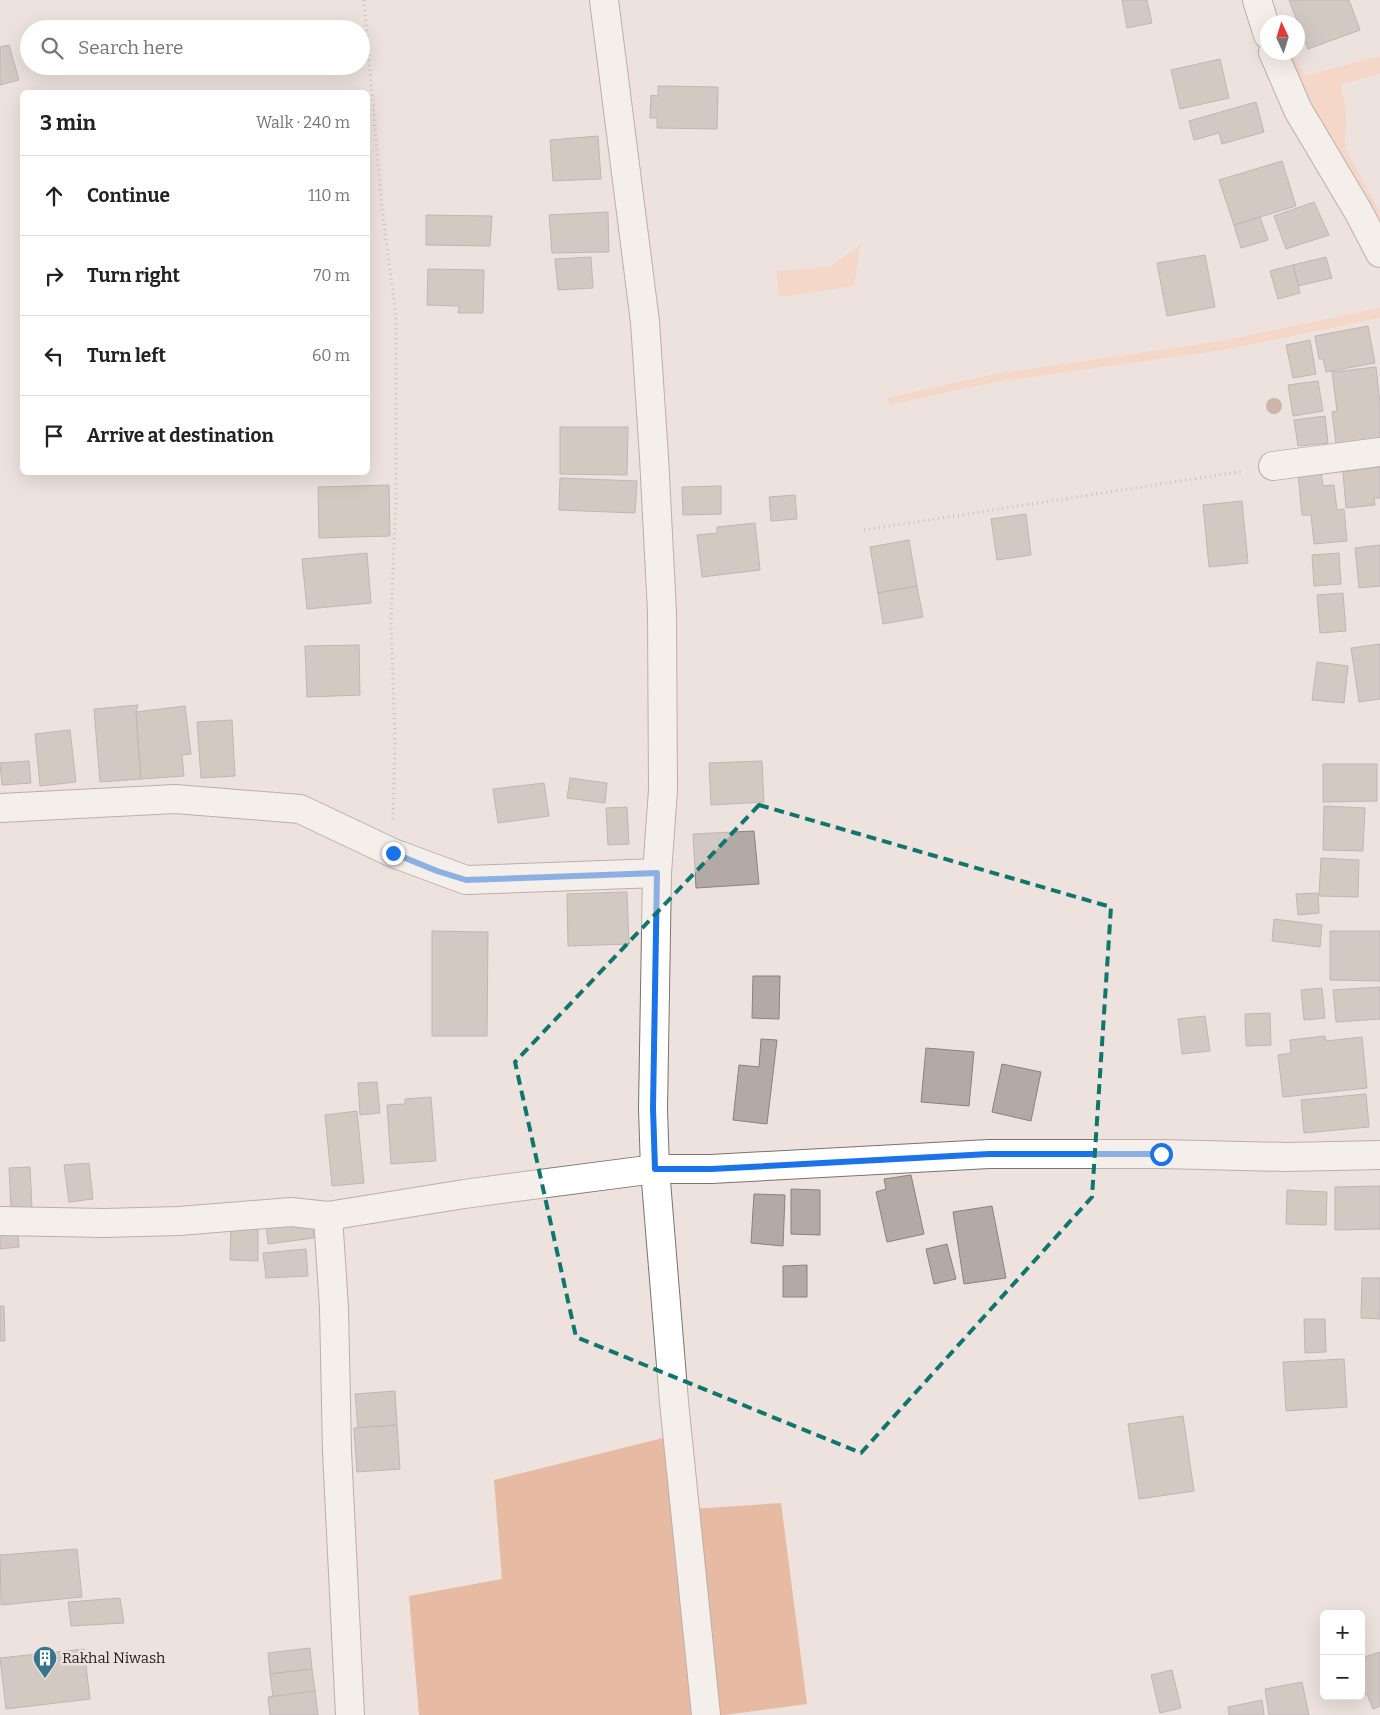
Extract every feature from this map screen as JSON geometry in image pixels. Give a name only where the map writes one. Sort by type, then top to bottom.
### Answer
[{"type":"street","points":[[604,0],[645,322],[654,457],[662,612],[663,761],[657,873],[653,1108],[655,1169],[674,1402],[706,1715]]},
{"type":"street","points":[[1257,0],[1262,15]]},
{"type":"street","points":[[1276,60],[1298,110],[1358,211],[1380,253]]},
{"type":"street","points":[[1273,466],[1380,452]]},
{"type":"street","points":[[0,808],[176,799],[300,809],[393,853],[437,871],[466,880],[657,873]]},
{"type":"street","points":[[0,1221],[104,1223],[179,1221],[291,1212],[328,1216],[464,1194],[655,1169],[721,1169],[989,1154],[1161,1154],[1286,1157],[1380,1155]]},
{"type":"street","points":[[328,1216],[334,1308],[337,1451],[350,1715]]},
{"type":"path","points":[[364,0],[366,20]]},
{"type":"path","points":[[370,70],[382,209],[396,316],[396,491],[391,621],[395,737],[393,853]]},
{"type":"path","points":[[864,530],[1273,466]]},
{"type":"highlighted area","points":[[759,805],[1111,907],[1092,1197],[861,1453],[576,1337],[515,1062]]},
{"type":"shaded area","points":[[1380,56],[1380,74],[1341,84],[1346,113],[1345,148],[1380,212],[1380,236],[1304,99],[1288,60],[1296,60],[1305,76]]},
{"type":"shaded area","points":[[860,245],[854,286],[779,297],[777,271],[830,267]]},
{"type":"shaded area","points":[[1380,308],[1380,318],[1223,350],[994,382],[889,405],[888,398],[995,374],[1222,341]]},
{"type":"shaded area","points":[[667,1437],[676,1510],[781,1503],[807,1704],[724,1715],[419,1715],[409,1596],[502,1579],[494,1480]]},
{"type":"building","points":[[1122,0],[1147,0],[1152,23],[1127,28]]},
{"type":"building","points":[[1289,0],[1349,0],[1360,30],[1308,49],[1305,41],[1305,15],[1295,15]]},
{"type":"building","points":[[9,45],[19,80],[0,85],[0,47]]},
{"type":"building","points":[[1220,59],[1229,98],[1180,109],[1171,70]]},
{"type":"building","points":[[658,86],[718,87],[717,129],[657,128],[657,118],[650,118],[651,95],[658,96]]},
{"type":"building","points":[[1256,102],[1264,132],[1222,144],[1219,133],[1194,140],[1189,121]]},
{"type":"building","points":[[598,136],[601,179],[553,181],[550,140]]},
{"type":"building","points":[[1282,161],[1296,206],[1234,225],[1219,180]]},
{"type":"building","points":[[1314,202],[1329,235],[1286,249],[1274,216]]},
{"type":"building","points":[[608,212],[609,252],[552,253],[549,215]]},
{"type":"building","points":[[426,215],[492,216],[490,246],[426,245]]},
{"type":"building","points":[[1260,217],[1268,240],[1241,248],[1234,225]]},
{"type":"building","points":[[1205,255],[1215,307],[1167,316],[1157,263]]},
{"type":"building","points":[[591,257],[593,288],[558,290],[555,259]]},
{"type":"building","points":[[1326,257],[1332,278],[1298,286],[1293,265]]},
{"type":"building","points":[[1293,265],[1300,293],[1278,299],[1270,271]]},
{"type":"building","points":[[428,269],[484,270],[483,313],[458,313],[459,306],[427,305]]},
{"type":"building","points":[[1368,326],[1375,363],[1326,372],[1323,359],[1319,359],[1315,336]]},
{"type":"building","points":[[1310,340],[1316,374],[1293,378],[1286,345]]},
{"type":"building","points":[[1376,367],[1380,404],[1380,439],[1336,444],[1332,412],[1337,411],[1332,372]]},
{"type":"building","points":[[1318,381],[1323,411],[1293,416],[1288,385]]},
{"type":"building","points":[[1325,416],[1328,443],[1298,446],[1294,420]]},
{"type":"building","points":[[560,427],[628,427],[627,475],[560,474]]},
{"type":"building","points":[[1380,466],[1380,498],[1374,498],[1375,505],[1346,508],[1343,472]]},
{"type":"building","points":[[1321,472],[1323,486],[1334,485],[1337,510],[1344,509],[1347,541],[1314,544],[1311,515],[1302,515],[1298,474]]},
{"type":"building","points":[[560,478],[637,481],[635,513],[559,510]]},
{"type":"building","points":[[389,485],[390,536],[319,538],[318,487]]},
{"type":"building","points":[[721,486],[721,514],[683,515],[682,487]]},
{"type":"building","points":[[795,495],[797,519],[771,521],[769,497]]},
{"type":"building","points":[[1242,501],[1248,563],[1209,567],[1203,505]]},
{"type":"building","points":[[1026,514],[1031,555],[997,560],[991,519]]},
{"type":"building","points":[[755,523],[760,570],[702,577],[697,535],[717,533],[717,527]]},
{"type":"building","points":[[909,540],[917,586],[878,593],[870,547]]},
{"type":"building","points":[[1380,545],[1380,586],[1359,588],[1355,548]]},
{"type":"building","points":[[367,553],[371,603],[307,609],[302,559]]},
{"type":"building","points":[[1339,553],[1341,584],[1314,586],[1312,555]]},
{"type":"building","points":[[917,586],[923,617],[883,624],[878,593]]},
{"type":"building","points":[[1343,593],[1346,631],[1320,633],[1317,595]]},
{"type":"building","points":[[1380,644],[1380,699],[1359,702],[1351,648]]},
{"type":"building","points":[[359,645],[360,695],[307,697],[305,646]]},
{"type":"building","points":[[1317,662],[1348,666],[1344,703],[1312,700]]},
{"type":"building","points":[[138,705],[136,712],[141,779],[100,782],[94,709]]},
{"type":"building","points":[[185,706],[191,754],[182,755],[184,776],[141,779],[136,712]]},
{"type":"building","points":[[232,720],[235,776],[201,778],[197,722]]},
{"type":"building","points":[[70,730],[76,782],[40,786],[35,734]]},
{"type":"building","points":[[29,761],[31,783],[2,785],[0,763]]},
{"type":"building","points":[[762,761],[764,802],[711,805],[709,763]]},
{"type":"building","points":[[1323,764],[1377,764],[1377,801],[1323,802]]},
{"type":"building","points":[[570,778],[607,783],[605,803],[567,798]]},
{"type":"building","points":[[544,783],[549,816],[498,823],[493,789]]},
{"type":"building","points":[[1324,806],[1365,808],[1363,851],[1323,850]]},
{"type":"building","points":[[627,807],[629,844],[608,845],[606,808]]},
{"type":"building","points":[[754,831],[759,884],[696,888],[693,834]]},
{"type":"building","points":[[1321,858],[1359,860],[1358,897],[1319,896]]},
{"type":"building","points":[[627,892],[629,944],[568,946],[567,894]]},
{"type":"building","points":[[1318,893],[1319,913],[1298,915],[1296,894]]},
{"type":"building","points":[[1274,919],[1322,925],[1320,947],[1272,941]]},
{"type":"building","points":[[432,931],[488,932],[487,1036],[432,1036]]},
{"type":"building","points":[[1330,931],[1380,931],[1380,981],[1330,980]]},
{"type":"building","points":[[753,976],[780,976],[779,1019],[752,1018]]},
{"type":"building","points":[[1380,987],[1380,1019],[1336,1022],[1333,990]]},
{"type":"building","points":[[1322,988],[1325,1018],[1304,1020],[1301,990]]},
{"type":"building","points":[[1270,1013],[1271,1045],[1246,1046],[1245,1014]]},
{"type":"building","points":[[1205,1016],[1210,1051],[1182,1054],[1178,1019]]},
{"type":"building","points":[[1325,1036],[1326,1041],[1362,1037],[1367,1088],[1283,1097],[1278,1055],[1291,1053],[1290,1040]]},
{"type":"building","points":[[761,1039],[777,1040],[767,1124],[733,1120],[739,1065],[759,1067]]},
{"type":"building","points":[[926,1048],[974,1052],[969,1106],[921,1102]]},
{"type":"building","points":[[1002,1064],[1041,1072],[1031,1121],[992,1112]]},
{"type":"building","points":[[377,1082],[380,1113],[360,1115],[358,1083]]},
{"type":"building","points":[[1366,1094],[1369,1127],[1304,1133],[1301,1100]]},
{"type":"building","points":[[431,1097],[436,1161],[391,1164],[387,1105],[405,1104],[405,1099]]},
{"type":"building","points":[[357,1111],[364,1183],[332,1186],[325,1115]]},
{"type":"building","points":[[89,1163],[93,1199],[69,1202],[64,1165]]},
{"type":"building","points":[[30,1167],[32,1208],[11,1209],[9,1168]]},
{"type":"building","points":[[911,1175],[924,1234],[887,1242],[876,1192],[886,1189],[884,1179]]},
{"type":"building","points":[[1380,1186],[1380,1229],[1335,1230],[1335,1187]]},
{"type":"building","points":[[791,1189],[820,1190],[820,1235],[791,1234]]},
{"type":"building","points":[[1287,1190],[1327,1192],[1326,1225],[1286,1224]]},
{"type":"building","points":[[754,1194],[785,1195],[783,1246],[751,1243]]},
{"type":"building","points":[[992,1206],[1006,1278],[964,1284],[953,1212]]},
{"type":"building","points":[[312,1219],[314,1238],[268,1244],[266,1225]]},
{"type":"building","points":[[231,1221],[258,1222],[258,1261],[230,1260]]},
{"type":"building","points":[[17,1224],[19,1247],[0,1249],[0,1226]]},
{"type":"building","points":[[947,1244],[956,1279],[934,1284],[926,1249]]},
{"type":"building","points":[[306,1249],[308,1276],[266,1278],[263,1253]]},
{"type":"building","points":[[807,1265],[807,1297],[783,1297],[783,1266]]},
{"type":"building","points":[[1362,1278],[1380,1278],[1380,1319],[1361,1318]]},
{"type":"building","points":[[0,1306],[4,1306],[5,1341],[0,1341]]},
{"type":"building","points":[[1304,1319],[1325,1319],[1326,1352],[1305,1353]]},
{"type":"building","points":[[1344,1359],[1347,1407],[1286,1411],[1283,1362]]},
{"type":"building","points":[[395,1391],[397,1425],[358,1428],[355,1394]]},
{"type":"building","points":[[1183,1416],[1194,1491],[1139,1499],[1128,1424]]},
{"type":"building","points":[[397,1425],[400,1469],[357,1472],[354,1428]]},
{"type":"building","points":[[77,1549],[82,1597],[1,1605],[0,1555]]},
{"type":"building","points":[[120,1598],[124,1623],[71,1626],[68,1602]]},
{"type":"building","points":[[310,1648],[312,1669],[270,1674],[268,1653]]},
{"type":"building","name":"Rakhal Niwash","points":[[84,1649],[90,1699],[6,1709],[0,1658]]},
{"type":"building","points":[[1380,1652],[1380,1706],[1373,1709],[1367,1694],[1365,1695],[1365,1657]]},
{"type":"building","points":[[312,1669],[315,1691],[273,1697],[270,1674]]},
{"type":"building","points":[[1172,1670],[1181,1708],[1160,1713],[1151,1675]]},
{"type":"building","points":[[1302,1682],[1309,1715],[1269,1715],[1265,1689]]},
{"type":"building","points":[[315,1691],[318,1715],[270,1715],[268,1697]]},
{"type":"building","points":[[1262,1700],[1264,1715],[1229,1715],[1228,1707]]},
{"type":"place","name":"Rakhal Niwash","points":[[45,1679]]},
{"type":"route","points":[[393,853],[437,871],[466,880],[511,880],[555,876],[657,873],[653,1108],[655,1169],[711,1169],[989,1154],[1161,1154]]}]
